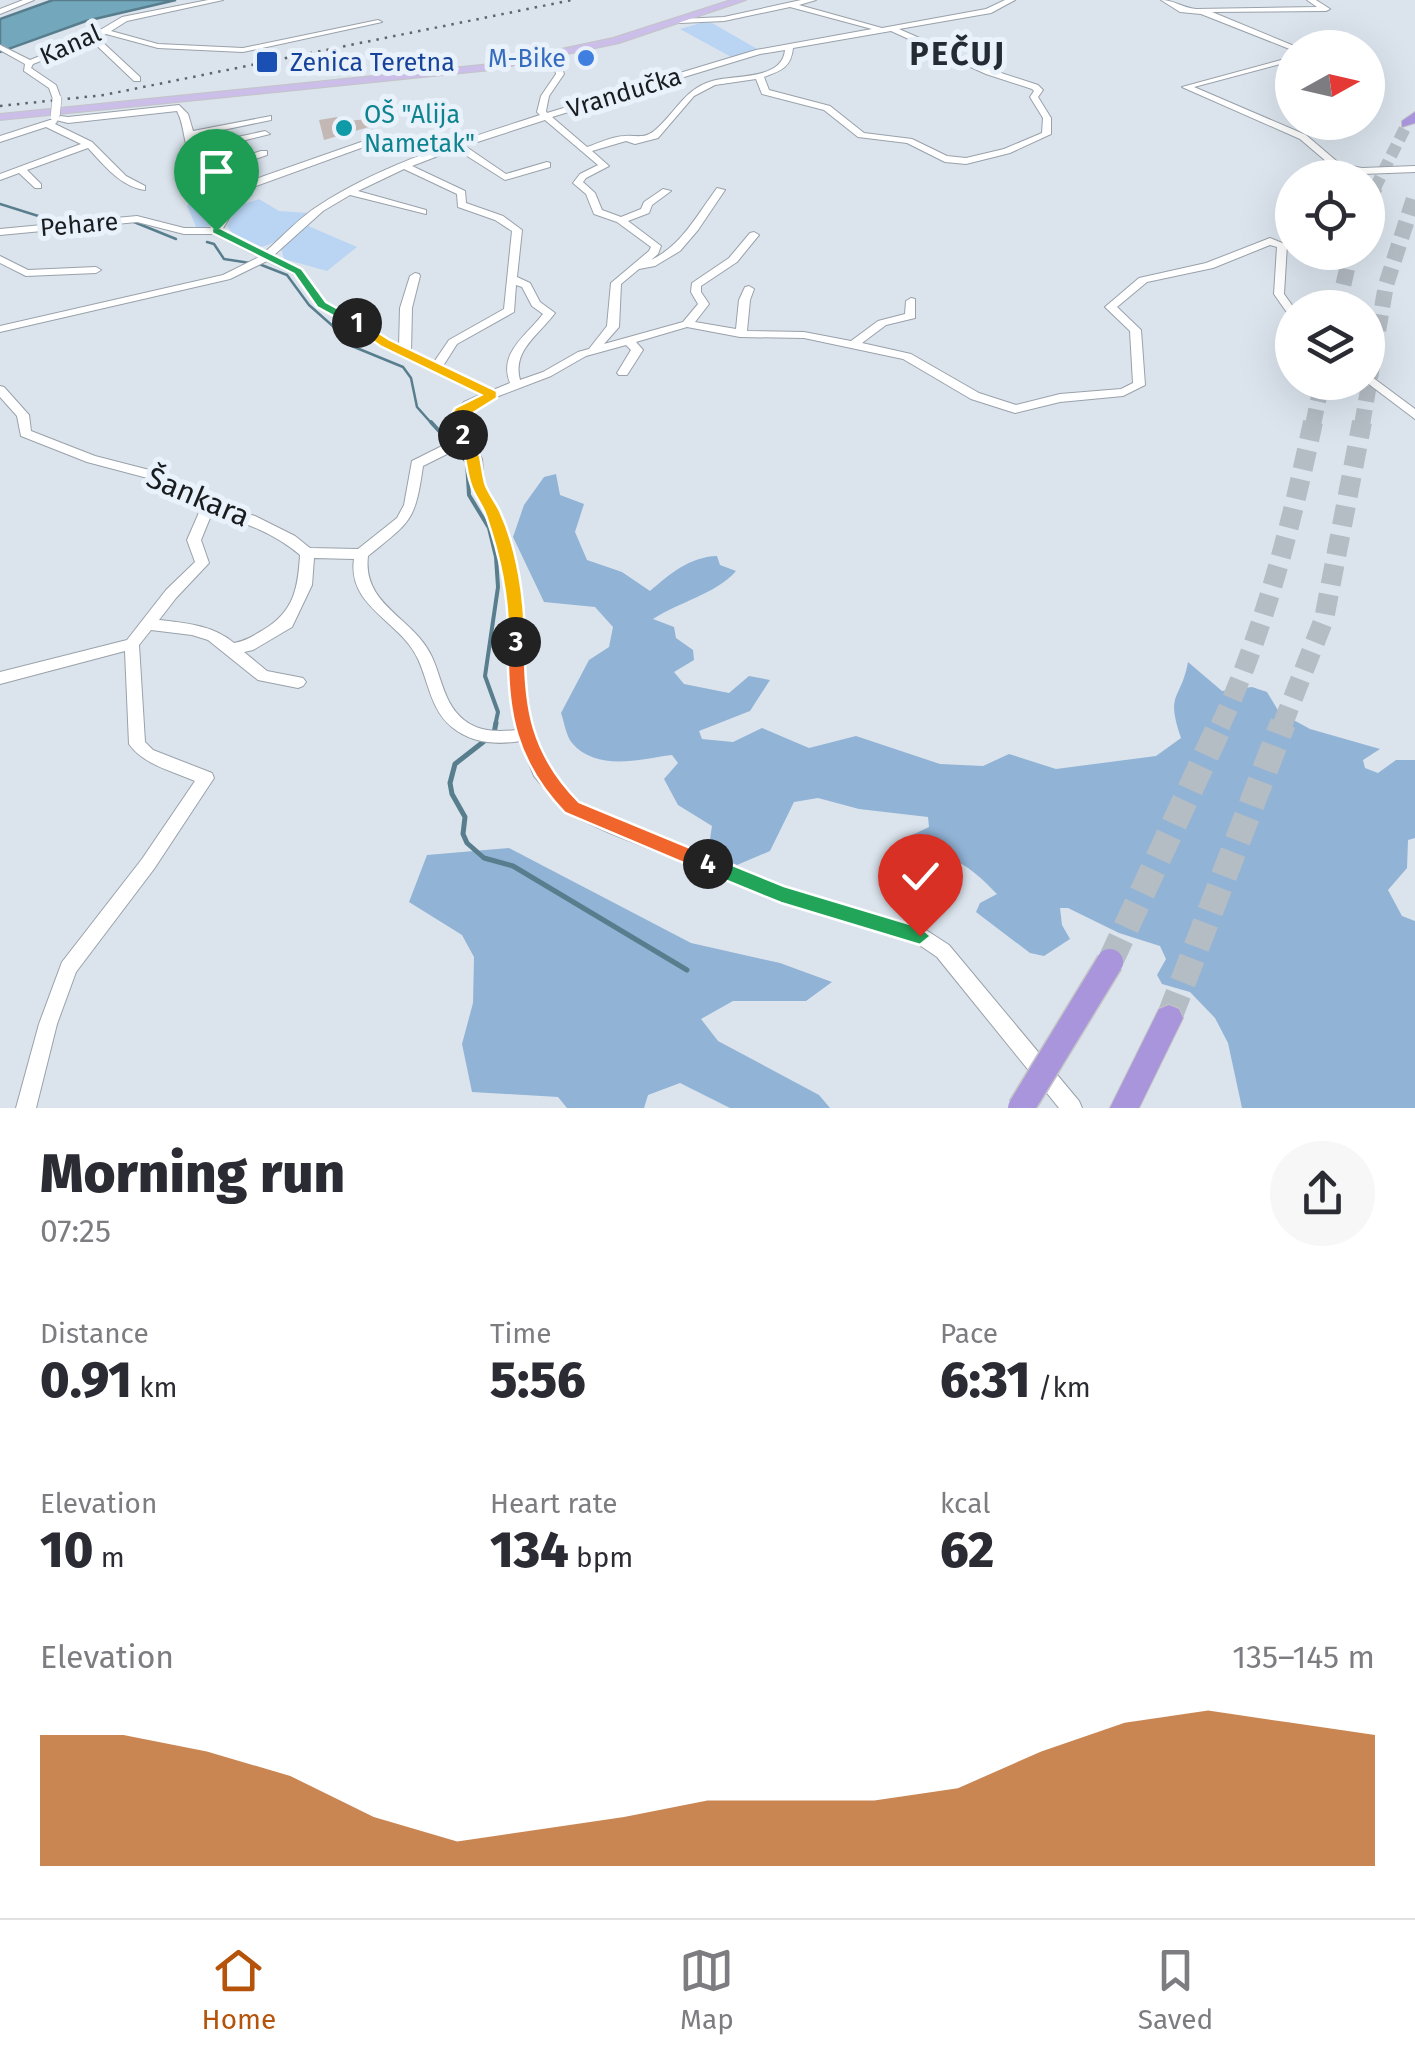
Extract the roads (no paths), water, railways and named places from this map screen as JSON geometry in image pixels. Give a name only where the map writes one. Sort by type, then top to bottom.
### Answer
[{"type":"highway","points":[[1020,1108],[1110,962]]},
{"type":"highway","points":[[1124,1108],[1170,1018]]},
{"type":"main road","points":[[0,117],[444,73],[554,56],[741,0]]},
{"type":"street","points":[[0,12],[30,0]]},
{"type":"street","name":"Kanal","points":[[53,120],[58,99],[53,88],[27,69],[25,61],[92,38],[148,12],[219,0]]},
{"type":"street","points":[[680,21],[724,19],[812,0]]},
{"type":"street","name":"Vrandučka","points":[[260,261],[311,215],[349,192],[458,146],[660,80],[789,46],[988,11],[1011,0]]},
{"type":"street","points":[[1164,0],[1275,40]]},
{"type":"street","points":[[1199,12],[1206,7],[1326,9],[1312,0]]},
{"type":"street","points":[[759,76],[766,92],[828,108],[855,132],[909,141],[945,160],[966,160],[1006,151],[1046,134],[1047,118],[1034,97],[1039,90],[1036,87],[888,31],[792,6]]},
{"type":"street","points":[[104,31],[158,46],[242,50],[378,22]]},
{"type":"street","points":[[92,38],[138,79]]},
{"type":"street","points":[[587,150],[626,138],[636,141],[655,136],[691,94],[714,83],[759,76],[786,64],[789,46]]},
{"type":"street","points":[[0,47],[25,61]]},
{"type":"street","points":[[554,56],[560,74],[542,106],[546,116],[604,168],[578,182],[590,194],[598,212],[622,220],[656,246],[654,252],[614,285],[614,327],[594,350]]},
{"type":"street","points":[[1275,63],[1186,87],[1275,125]]},
{"type":"street","points":[[0,139],[53,120],[179,108],[190,125],[192,150],[234,202],[216,231],[260,261],[298,272],[322,304],[405,354],[492,394]]},
{"type":"street","points":[[190,134],[268,118]]},
{"type":"street","points":[[53,120],[90,144],[123,178],[142,188]]},
{"type":"street","points":[[229,192],[369,142],[368,132]]},
{"type":"street","points":[[192,150],[265,134]]},
{"type":"street","points":[[1307,140],[1337,166],[1362,172],[1415,169]]},
{"type":"street","points":[[0,177],[90,144]]},
{"type":"street","points":[[458,146],[505,177],[547,165]]},
{"type":"street","points":[[208,172],[264,152]]},
{"type":"street","points":[[403,166],[462,194],[461,204],[517,230],[519,250],[508,294],[510,310],[453,342],[438,366]]},
{"type":"street","points":[[21,170],[38,186]]},
{"type":"street","points":[[632,268],[654,266],[670,256],[720,190]]},
{"type":"street","points":[[622,220],[646,211],[647,204],[666,191]]},
{"type":"street","points":[[349,192],[422,212]]},
{"type":"street","name":"Pehare","points":[[0,232],[137,219],[184,231],[216,231]]},
{"type":"street","points":[[688,324],[704,304],[696,285],[734,260],[754,235]]},
{"type":"street","points":[[456,444],[455,420],[468,406],[594,350],[688,324],[740,334],[855,343],[907,356],[975,396],[1015,409],[1060,398],[1123,392],[1139,385],[1135,330],[1111,307],[1143,280],[1209,266],[1270,242],[1282,244],[1279,290]]},
{"type":"street","points":[[0,259],[35,273],[96,270]]},
{"type":"street","points":[[0,329],[226,277],[260,261]]},
{"type":"street","points":[[0,276],[13,267]]},
{"type":"street","points":[[405,354],[406,308],[414,276]]},
{"type":"street","points":[[512,279],[526,284],[536,304],[549,313],[529,332],[512,359],[510,370],[517,386]]},
{"type":"street","points":[[740,334],[745,318],[742,303],[749,289]]},
{"type":"street","points":[[855,343],[882,324],[911,316],[911,301]]},
{"type":"street","points":[[614,327],[631,339],[637,350],[623,374]]},
{"type":"street","points":[[1385,391],[1415,414]]},
{"type":"street","name":"Šankara","points":[[3,398],[22,415],[25,433],[104,463],[160,477],[208,507],[250,519],[290,539],[307,553]]},
{"type":"street","points":[[231,649],[248,646],[287,624],[309,571],[307,553],[361,554],[402,521],[412,505],[418,464],[456,444]]},
{"type":"street","points":[[456,444],[476,459],[478,485],[493,512],[508,562],[517,616],[516,674],[524,734],[540,771],[572,808],[781,894],[920,936],[943,950],[1072,1108]]},
{"type":"street","points":[[26,1108],[48,1024],[68,968],[148,864],[206,778],[147,754],[136,744],[132,644],[202,563],[194,540],[208,507]]},
{"type":"street","points":[[361,554],[358,572],[366,590],[422,651],[445,711],[463,728],[490,736],[524,734]]},
{"type":"street","points":[[146,624],[204,632],[222,639],[263,676],[298,682]]},
{"type":"street","points":[[0,678],[132,644]]},
{"type":"waterway","points":[[0,204],[51,220]]},
{"type":"waterway","points":[[134,222],[176,239]]},
{"type":"waterway","points":[[207,242],[214,244],[224,259],[250,263]]},
{"type":"waterway","points":[[259,264],[287,275],[309,305],[335,328],[342,342],[403,367],[411,378],[417,407],[433,425]]},
{"type":"waterway","points":[[431,422],[467,462],[469,495],[489,528],[496,557],[498,587],[485,676],[498,712],[495,726]]},
{"type":"waterway","points":[[494,733],[496,723]]},
{"type":"waterway","points":[[487,739],[455,764],[450,783],[465,817],[463,834],[467,843],[484,858],[513,866],[687,970]]},
{"type":"tunnel","points":[[1385,168],[1407,124]]},
{"type":"tunnel","points":[[1362,425],[1386,285],[1415,195]]},
{"type":"tunnel","points":[[1342,290],[1347,270]]},
{"type":"tunnel","points":[[1313,425],[1318,400]]},
{"type":"tunnel","points":[[1220,726],[1275,577],[1313,422]]},
{"type":"tunnel","points":[[1282,726],[1324,619],[1362,422]]},
{"type":"tunnel","points":[[1110,962],[1221,723]]},
{"type":"tunnel","points":[[1169,1018],[1283,723]]},
{"type":"railway","points":[[0,106],[104,95],[572,0]]},
{"type":"place","name":"M-Bike","points":[[586,58]]},
{"type":"place","name":"Zenica Teretna","points":[[267,62]]},
{"type":"place","name":"OŠ \"Alija Nametak\"","points":[[344,128]]},
{"type":"district","name":"PEČUJ","points":[[958,54]]}]
